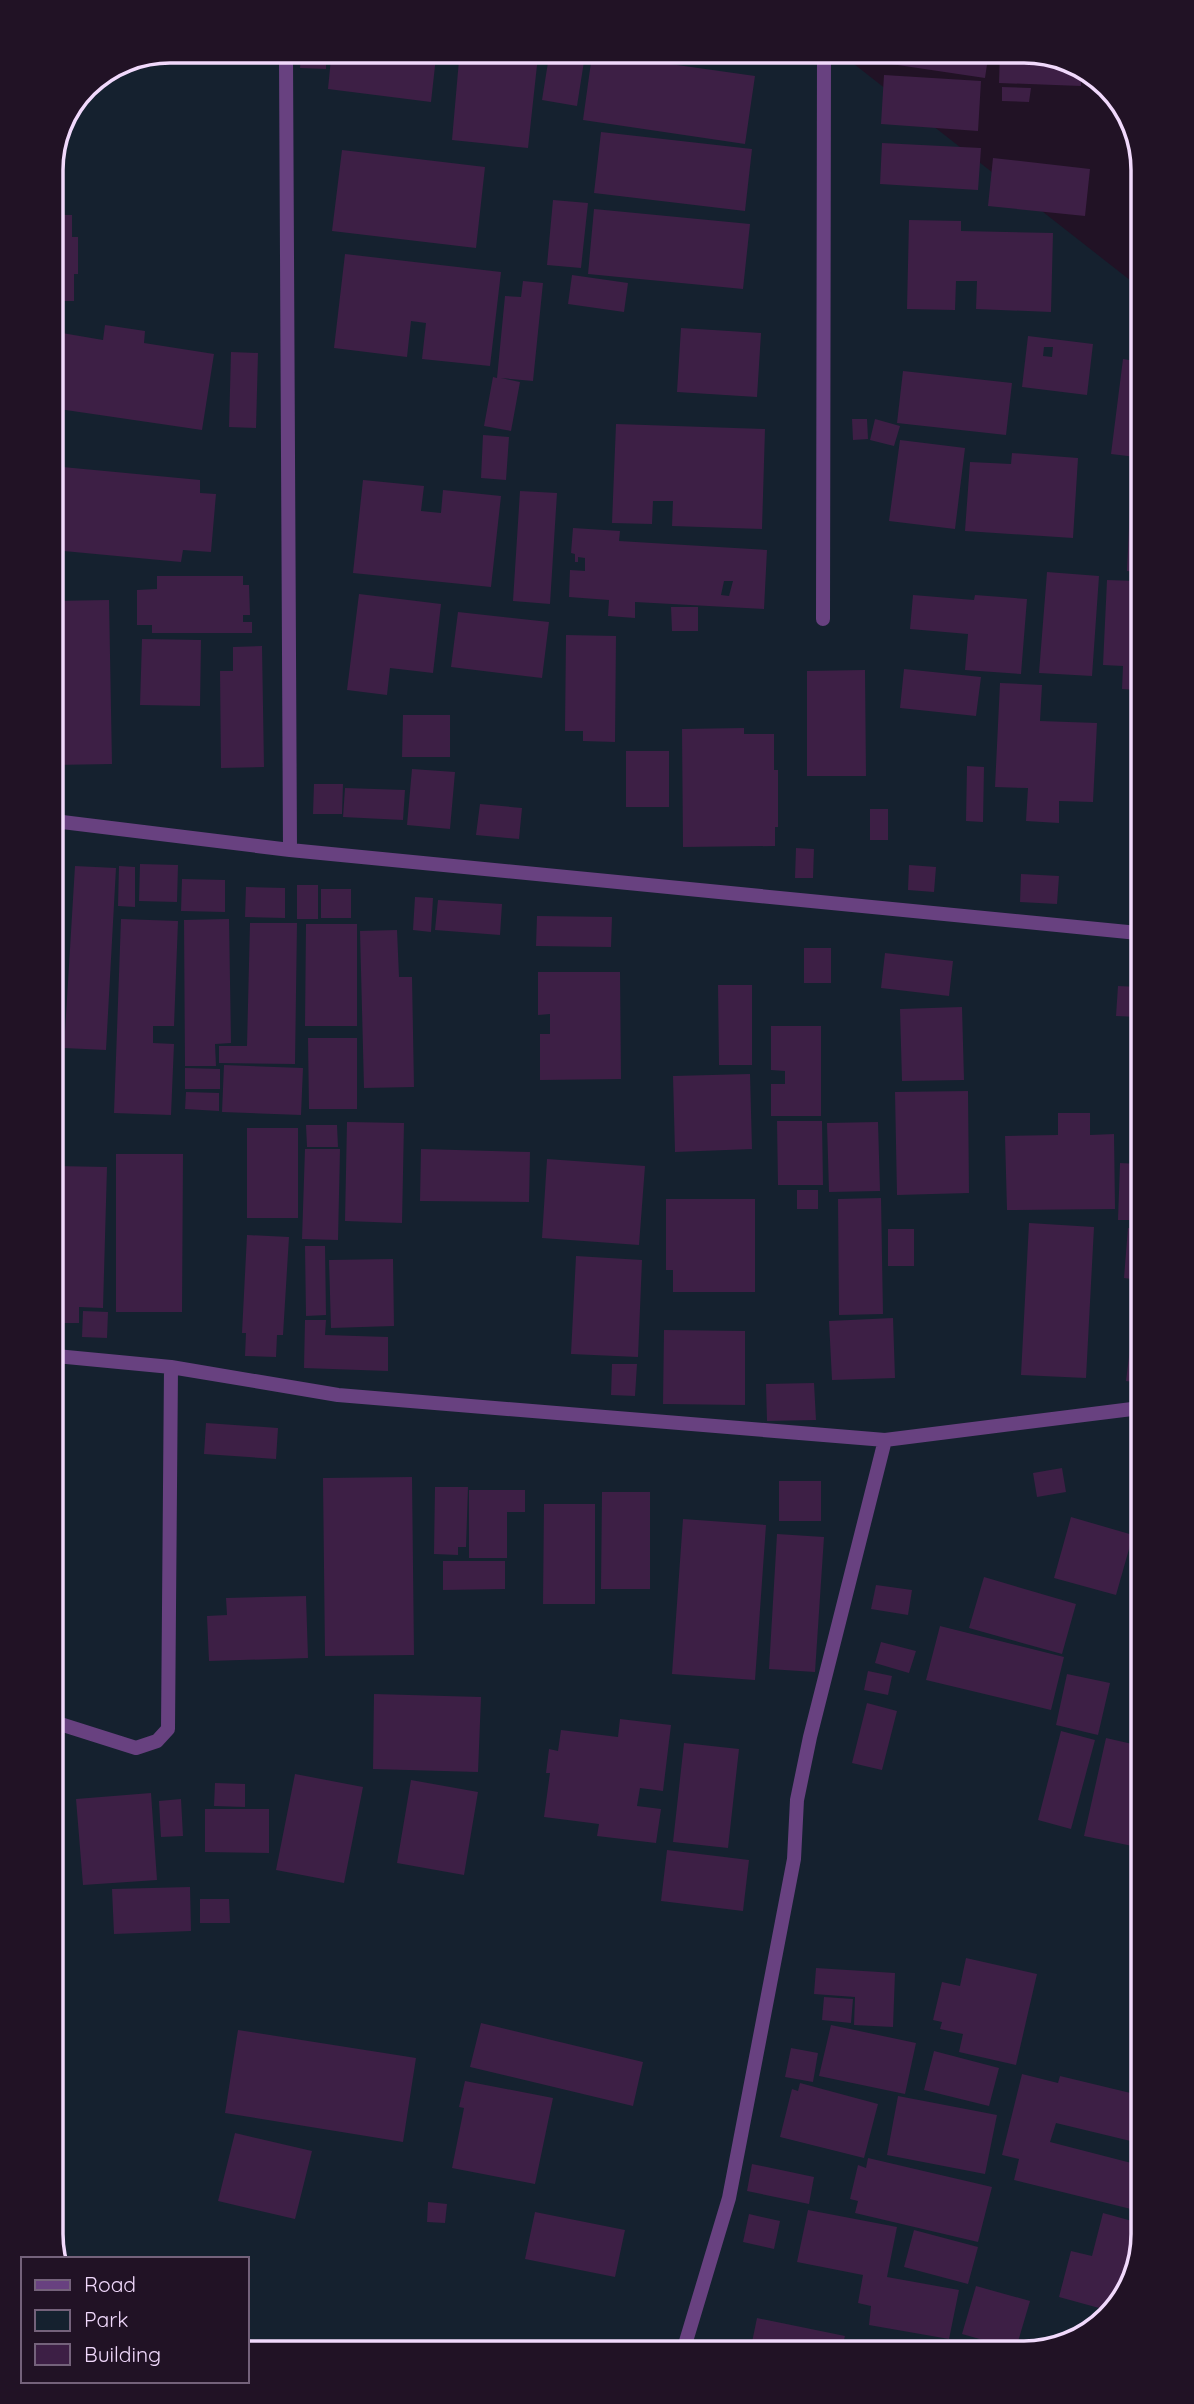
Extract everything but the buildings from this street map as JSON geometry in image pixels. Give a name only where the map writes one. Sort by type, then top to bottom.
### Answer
[{"type":"street","points":[[286,63],[290,850]]},
{"type":"street","points":[[823,619],[824,63]]},
{"type":"street","points":[[63,822],[290,850],[1131,932]]},
{"type":"street","points":[[63,1357],[171,1367],[338,1395],[885,1440],[1131,1409]]},
{"type":"street","points":[[63,1725],[136,1748],[157,1741],[168,1729],[171,1367]]},
{"type":"street","points":[[686,2341],[729,2198],[794,1859],[797,1800],[810,1737],[885,1440]]},
{"type":"green space","points":[[853,63],[1131,281],[1131,2234],[1127,2262],[1113,2294],[1084,2323],[1045,2339],[1024,2341],[248,2341],[248,2257],[66,2257],[63,2234],[63,163],[67,142],[85,105],[99,90],[116,77],[156,64]]}]
